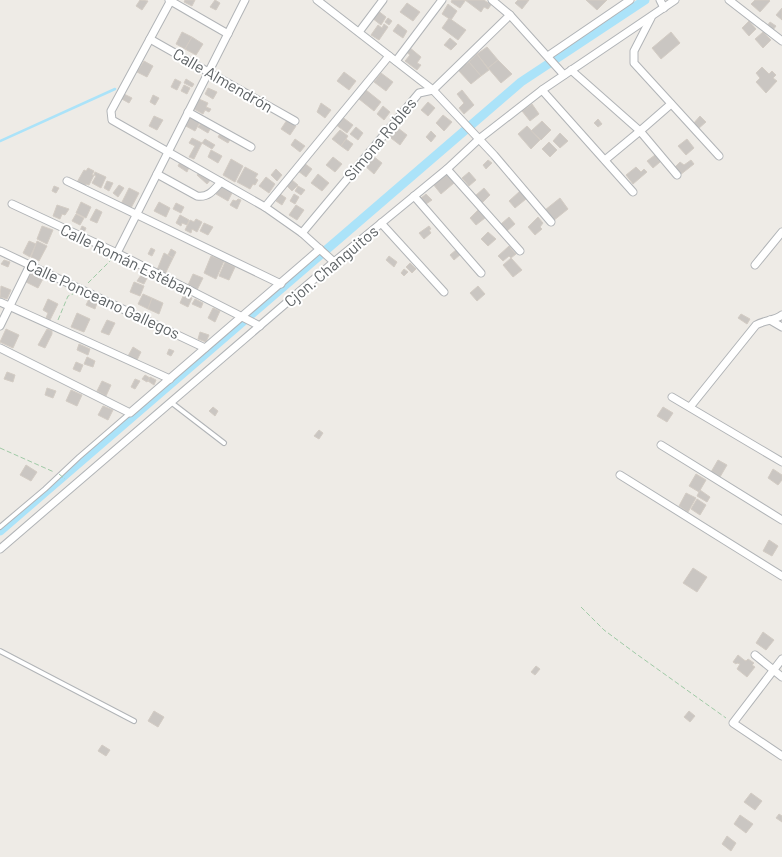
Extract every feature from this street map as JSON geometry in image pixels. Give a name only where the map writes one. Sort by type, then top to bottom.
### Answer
[{"type":"street","points":[[228,34],[170,0],[111,111],[112,120],[265,207],[302,234],[332,260]]},
{"type":"street","points":[[117,253],[245,0]]},
{"type":"street","points":[[359,32],[383,0]]},
{"type":"street","points":[[396,62],[442,0]]},
{"type":"street","points":[[549,57],[630,0]]},
{"type":"street","points":[[660,0],[664,8]]},
{"type":"street","name":"Cjon. Changuitos","points":[[0,549],[172,403],[257,325],[332,260],[414,196],[479,139],[562,72],[571,70],[675,0]]},
{"type":"street","points":[[729,0],[782,41]]},
{"type":"street","points":[[322,1],[433,90],[474,133],[551,222]]},
{"type":"street","points":[[496,1],[562,72]]},
{"type":"street","name":"Simona Robles","points":[[302,234],[419,93],[433,90],[510,15]]},
{"type":"street","points":[[652,16],[634,51],[634,63],[719,156]]},
{"type":"street","name":"Calle Almendrón","points":[[150,39],[296,122]]},
{"type":"street","points":[[265,207],[389,56]]},
{"type":"street","points":[[571,70],[640,131],[678,175]]},
{"type":"street","points":[[542,90],[633,192]]},
{"type":"street","points":[[605,160],[671,104]]},
{"type":"street","points":[[188,112],[251,147]]},
{"type":"street","points":[[447,168],[520,252]]},
{"type":"street","points":[[157,174],[197,196],[203,197],[210,194],[221,182]]},
{"type":"street","points":[[67,181],[281,284]]},
{"type":"street","points":[[414,196],[481,273]]},
{"type":"street","name":"Calle Román Estéban","points":[[12,204],[117,253],[257,325]]},
{"type":"street","points":[[381,223],[444,292]]},
{"type":"street","points":[[755,265],[782,232]]},
{"type":"street","points":[[0,348],[130,413],[322,250]]},
{"type":"street","name":"Calle Ponceano Gallegos","points":[[0,251],[205,348]]},
{"type":"street","points":[[0,326],[30,265]]},
{"type":"street","points":[[0,302],[170,379]]},
{"type":"street","points":[[690,407],[756,325],[762,321],[778,319],[782,315]]},
{"type":"street","points":[[770,320],[782,327]]},
{"type":"street","points":[[672,397],[782,462]]},
{"type":"street","points":[[661,445],[782,520]]},
{"type":"street","points":[[620,476],[782,576]]},
{"type":"street","points":[[755,655],[782,677]]},
{"type":"street","points":[[782,659],[733,722],[782,756]]},
{"type":"lane","points":[[172,403],[224,443]]},
{"type":"lane","points":[[0,527],[130,413]]},
{"type":"lane","points":[[0,651],[134,721]]},
{"type":"path","points":[[0,448],[65,478]]},
{"type":"path","points":[[581,607],[604,630],[733,722]]},
{"type":"building","points":[[140,0],[148,1],[142,10],[136,6]]},
{"type":"building","points":[[185,0],[195,0],[192,6],[184,2]]},
{"type":"building","points":[[215,0],[220,3],[216,10],[210,7]]},
{"type":"building","points":[[452,0],[465,1],[460,8],[451,2]]},
{"type":"building","points":[[465,0],[484,0],[491,5],[488,9],[484,7],[481,12]]},
{"type":"building","points":[[518,0],[529,0],[522,9],[515,3]]},
{"type":"building","points":[[586,0],[607,0],[597,10]]},
{"type":"building","points":[[755,0],[770,1],[760,12],[751,4]]},
{"type":"building","points":[[407,3],[420,12],[413,21],[400,12]]},
{"type":"building","points":[[448,4],[457,11],[451,20],[442,14]]},
{"type":"building","points":[[782,8],[782,20],[776,15]]},
{"type":"building","points":[[377,10],[386,17],[381,25],[372,18]]},
{"type":"building","points":[[388,18],[392,21],[389,25],[385,22]]},
{"type":"building","points":[[449,18],[466,30],[458,40],[442,28]]},
{"type":"building","points":[[749,21],[756,29],[749,36],[742,28]]},
{"type":"building","points":[[770,22],[776,26],[773,30],[767,26]]},
{"type":"building","points":[[384,24],[388,27],[379,40],[371,35],[378,25],[382,28]]},
{"type":"building","points":[[398,24],[407,31],[403,38],[393,31]]},
{"type":"building","points":[[182,32],[192,37],[185,49],[176,44]]},
{"type":"building","points":[[671,32],[680,43],[661,59],[652,48]]},
{"type":"building","points":[[763,32],[771,40],[763,48],[755,39]]},
{"type":"building","points":[[192,37],[203,44],[196,55],[185,49]]},
{"type":"building","points":[[450,38],[457,44],[451,50],[444,45]]},
{"type":"building","points":[[409,47],[421,57],[417,63],[421,65],[417,70],[405,61],[410,55],[405,51]]},
{"type":"building","points":[[487,47],[498,60],[488,68],[477,54]]},
{"type":"building","points":[[477,54],[489,70],[481,76],[469,62]]},
{"type":"building","points":[[498,60],[512,74],[501,83],[488,68]]},
{"type":"building","points":[[144,61],[153,66],[147,77],[137,72]]},
{"type":"building","points":[[469,62],[481,76],[471,84],[458,70]]},
{"type":"building","points":[[762,67],[769,74],[772,71],[776,75],[773,78],[777,81],[766,93],[756,82],[760,78],[756,73]]},
{"type":"building","points":[[344,72],[356,81],[349,90],[337,81]]},
{"type":"building","points":[[381,73],[393,82],[386,91],[374,82]]},
{"type":"building","points":[[175,79],[181,82],[177,90],[171,87]]},
{"type":"building","points":[[186,79],[194,84],[192,87],[184,83]]},
{"type":"building","points":[[184,85],[190,88],[187,94],[181,91]]},
{"type":"building","points":[[208,88],[217,92],[213,99],[205,94]]},
{"type":"building","points":[[366,90],[381,102],[374,111],[359,99]]},
{"type":"building","points":[[462,90],[474,105],[464,114],[459,108],[464,103],[457,94]]},
{"type":"building","points":[[122,93],[132,98],[129,103],[120,98]]},
{"type":"building","points":[[153,95],[159,98],[155,105],[150,102]]},
{"type":"building","points":[[199,99],[208,103],[206,107],[211,109],[209,112],[205,110],[203,114],[194,109]]},
{"type":"building","points":[[428,102],[435,108],[428,116],[421,110]]},
{"type":"building","points":[[321,103],[331,110],[325,118],[317,112]]},
{"type":"building","points":[[532,104],[539,114],[530,121],[522,111]]},
{"type":"building","points":[[383,106],[390,112],[384,120],[377,114]]},
{"type":"building","points":[[443,115],[452,122],[444,131],[436,123]]},
{"type":"building","points":[[154,116],[163,120],[157,130],[149,126]]},
{"type":"building","points":[[189,116],[200,122],[195,131],[184,125]]},
{"type":"building","points":[[341,116],[353,125],[347,133],[335,124]]},
{"type":"building","points":[[700,116],[706,122],[698,129],[693,124]]},
{"type":"building","points":[[598,119],[602,124],[598,127],[594,123]]},
{"type":"building","points":[[287,120],[296,126],[290,135],[281,129]]},
{"type":"building","points":[[542,121],[551,130],[541,140],[531,131]]},
{"type":"building","points":[[201,123],[210,129],[208,133],[198,127]]},
{"type":"building","points":[[394,125],[407,135],[400,145],[387,135]]},
{"type":"building","points":[[527,126],[540,140],[531,149],[518,134]]},
{"type":"building","points":[[356,127],[363,133],[358,140],[350,134]]},
{"type":"building","points":[[340,130],[348,136],[341,146],[332,139]]},
{"type":"building","points":[[431,131],[436,136],[431,142],[426,137]]},
{"type":"building","points":[[221,132],[231,138],[228,143],[218,137]]},
{"type":"building","points":[[560,133],[568,141],[560,148],[553,141]]},
{"type":"building","points":[[192,138],[202,143],[194,159],[189,157],[195,146],[189,143]]},
{"type":"building","points":[[205,139],[215,145],[212,149],[202,143]]},
{"type":"building","points":[[295,139],[305,146],[300,152],[291,145]]},
{"type":"building","points":[[346,139],[353,144],[348,151],[341,146]]},
{"type":"building","points":[[687,139],[694,148],[686,155],[678,146]]},
{"type":"building","points":[[549,142],[557,150],[550,157],[542,149]]},
{"type":"building","points":[[211,150],[222,156],[218,163],[208,157]]},
{"type":"building","points":[[655,155],[660,162],[653,168],[647,161]]},
{"type":"building","points":[[373,156],[382,163],[374,174],[365,166]]},
{"type":"building","points":[[333,157],[342,164],[335,172],[326,165]]},
{"type":"building","points":[[231,159],[243,166],[235,182],[223,175]]},
{"type":"building","points":[[181,160],[190,165],[187,172],[178,166]]},
{"type":"building","points":[[488,160],[492,163],[486,169],[483,165]]},
{"type":"building","points":[[691,160],[694,164],[680,175],[674,168],[680,162],[684,165]]},
{"type":"building","points":[[304,163],[312,169],[306,177],[298,171]]},
{"type":"building","points":[[245,167],[258,174],[255,178],[258,180],[250,189],[237,182]]},
{"type":"building","points":[[636,167],[641,172],[644,169],[647,172],[633,184],[626,175]]},
{"type":"building","points":[[88,168],[94,171],[92,175],[94,175],[89,185],[86,184],[85,188],[76,184],[84,170],[86,171]]},
{"type":"building","points":[[276,169],[282,175],[277,181],[271,175]]},
{"type":"building","points":[[200,171],[211,179],[207,184],[197,175]]},
{"type":"building","points":[[95,172],[106,177],[101,188],[92,183],[96,176],[94,175]]},
{"type":"building","points":[[469,172],[476,180],[469,186],[462,178]]},
{"type":"building","points":[[446,173],[454,183],[441,194],[433,184]]},
{"type":"building","points":[[318,174],[329,183],[322,191],[311,183]]},
{"type":"building","points":[[266,177],[275,184],[269,193],[259,186]]},
{"type":"building","points":[[292,180],[298,185],[292,191],[287,186]]},
{"type":"building","points":[[107,181],[113,183],[109,191],[104,188]]},
{"type":"building","points":[[221,184],[233,191],[228,201],[216,194]]},
{"type":"building","points":[[119,185],[124,188],[118,197],[113,193]]},
{"type":"building","points":[[54,186],[59,188],[56,193],[52,191]]},
{"type":"building","points":[[298,186],[305,190],[301,195],[295,191]]},
{"type":"building","points":[[129,188],[139,193],[131,208],[121,204]]},
{"type":"building","points":[[484,188],[490,195],[482,203],[475,196]]},
{"type":"building","points":[[520,191],[526,199],[515,208],[509,201]]},
{"type":"building","points":[[280,194],[286,198],[282,205],[276,201]]},
{"type":"building","points":[[294,194],[299,197],[295,204],[290,201]]},
{"type":"building","points":[[426,194],[432,200],[426,204],[421,198]]},
{"type":"building","points":[[560,198],[568,209],[553,221],[545,210]]},
{"type":"building","points":[[238,199],[241,200],[237,209],[230,205],[233,200],[236,201]]},
{"type":"building","points":[[81,202],[91,207],[86,218],[76,213]]},
{"type":"building","points":[[159,202],[170,208],[166,217],[154,211]]},
{"type":"building","points":[[176,203],[184,207],[181,213],[173,209]]},
{"type":"building","points":[[57,205],[69,209],[65,215],[62,214],[60,219],[53,216]]},
{"type":"building","points":[[296,205],[304,210],[297,220],[289,215]]},
{"type":"building","points":[[96,209],[102,212],[97,223],[90,220]]},
{"type":"building","points":[[478,210],[485,218],[476,225],[470,218]]},
{"type":"building","points":[[76,214],[84,218],[80,225],[72,221]]},
{"type":"building","points":[[180,215],[189,220],[187,225],[182,223],[181,226],[176,223]]},
{"type":"building","points":[[509,217],[515,224],[507,231],[501,224]]},
{"type":"building","points":[[538,217],[543,223],[540,227],[542,229],[535,235],[528,227]]},
{"type":"building","points":[[196,219],[202,222],[197,232],[192,229],[191,233],[185,230],[190,220],[194,222]]},
{"type":"building","points":[[204,223],[213,227],[208,235],[200,231]]},
{"type":"building","points":[[42,226],[53,230],[47,244],[37,239]]},
{"type":"building","points":[[82,226],[86,228],[83,235],[79,233]]},
{"type":"building","points":[[429,226],[431,233],[424,239],[419,233]]},
{"type":"building","points":[[488,232],[496,239],[488,246],[481,239]]},
{"type":"building","points":[[29,241],[36,244],[30,257],[23,253]]},
{"type":"building","points":[[37,241],[47,246],[39,261],[31,257]]},
{"type":"building","points":[[509,246],[516,254],[511,258],[509,256],[503,261],[498,256]]},
{"type":"building","points":[[151,248],[155,250],[152,256],[148,254]]},
{"type":"building","points":[[171,249],[176,252],[173,258],[168,255]]},
{"type":"building","points":[[457,249],[461,254],[454,260],[450,255]]},
{"type":"building","points":[[164,253],[173,258],[165,274],[157,270]]},
{"type":"building","points":[[211,256],[224,261],[216,279],[204,273]]},
{"type":"building","points":[[389,256],[397,262],[394,267],[386,260]]},
{"type":"building","points":[[511,258],[522,270],[513,277],[503,265]]},
{"type":"building","points":[[4,260],[10,262],[8,267],[1,264]]},
{"type":"building","points":[[225,262],[235,267],[229,280],[219,276]]},
{"type":"building","points":[[410,263],[416,269],[412,273],[406,267]]},
{"type":"building","points":[[404,269],[408,272],[404,276],[401,273]]},
{"type":"building","points":[[32,271],[44,277],[38,288],[26,282]]},
{"type":"building","points":[[193,274],[203,278],[197,290],[188,285]]},
{"type":"building","points":[[141,275],[147,278],[144,284],[137,281]]},
{"type":"building","points":[[134,282],[144,286],[140,296],[130,292]]},
{"type":"building","points":[[1,286],[11,290],[7,299],[0,297]]},
{"type":"building","points":[[478,286],[485,294],[477,301],[470,293]]},
{"type":"building","points":[[143,294],[152,298],[148,309],[138,304]]},
{"type":"building","points":[[184,294],[192,298],[188,307],[180,303]]},
{"type":"building","points":[[152,298],[163,303],[159,314],[148,309]]},
{"type":"building","points":[[48,299],[58,304],[50,320],[46,318],[48,313],[43,310]]},
{"type":"building","points":[[89,299],[97,303],[95,309],[86,305]]},
{"type":"building","points":[[195,299],[203,303],[201,308],[192,304]]},
{"type":"building","points":[[213,308],[220,311],[215,322],[208,318]]},
{"type":"building","points":[[77,313],[90,319],[84,332],[71,327]]},
{"type":"building","points":[[741,314],[750,319],[747,324],[738,318]]},
{"type":"building","points":[[107,320],[115,323],[109,335],[101,332]]},
{"type":"building","points":[[6,329],[19,335],[13,348],[0,342]]},
{"type":"building","points":[[47,329],[52,331],[52,334],[45,348],[38,345]]},
{"type":"building","points":[[200,332],[209,335],[206,342],[198,339]]},
{"type":"building","points":[[79,344],[90,349],[88,355],[77,350]]},
{"type":"building","points":[[133,347],[141,352],[137,360],[128,356]]},
{"type":"building","points":[[169,349],[174,351],[171,356],[167,354]]},
{"type":"building","points":[[87,357],[95,361],[93,367],[84,364]]},
{"type":"building","points":[[76,362],[83,365],[80,372],[73,369]]},
{"type":"building","points":[[7,372],[15,375],[13,382],[4,379]]},
{"type":"building","points":[[145,375],[150,378],[147,382],[142,379]]},
{"type":"building","points":[[150,377],[156,380],[154,385],[148,381]]},
{"type":"building","points":[[135,379],[140,381],[135,389],[131,387]]},
{"type":"building","points":[[102,381],[111,385],[106,396],[97,391]]},
{"type":"building","points":[[47,388],[56,391],[53,398],[45,395]]},
{"type":"building","points":[[71,390],[82,395],[77,406],[66,401]]},
{"type":"building","points":[[103,406],[113,410],[108,420],[98,415]]},
{"type":"building","points":[[213,407],[218,411],[215,416],[209,411]]},
{"type":"building","points":[[663,407],[673,413],[667,422],[657,416]]},
{"type":"building","points":[[319,430],[323,433],[319,439],[314,436]]},
{"type":"building","points":[[718,460],[727,465],[720,477],[711,472]]},
{"type":"building","points":[[26,465],[37,472],[31,481],[20,475]]},
{"type":"building","points":[[773,469],[782,475],[782,480],[778,485],[768,478]]},
{"type":"building","points":[[696,474],[706,480],[699,492],[689,486]]},
{"type":"building","points":[[700,490],[710,497],[707,502],[697,496]]},
{"type":"building","points":[[686,493],[696,498],[688,512],[679,506]]},
{"type":"building","points":[[697,499],[706,505],[700,515],[691,509]]},
{"type":"building","points":[[769,540],[778,546],[772,556],[763,551]]},
{"type":"building","points":[[693,568],[707,577],[697,592],[683,583]]},
{"type":"building","points":[[763,632],[774,640],[766,650],[756,643]]},
{"type":"building","points":[[738,655],[746,661],[748,659],[754,663],[752,665],[755,667],[747,677],[737,669],[740,664],[733,662]]},
{"type":"building","points":[[536,666],[540,669],[535,675],[531,672]]},
{"type":"building","points":[[154,711],[164,717],[158,727],[148,721]]},
{"type":"building","points":[[689,711],[695,716],[690,722],[684,717]]},
{"type":"building","points":[[102,745],[110,750],[106,756],[98,751]]},
{"type":"building","points":[[751,793],[762,801],[755,810],[744,802]]},
{"type":"building","points":[[779,814],[782,816],[782,822],[776,818]]},
{"type":"building","points":[[740,815],[753,824],[746,833],[734,824]]},
{"type":"building","points":[[727,836],[736,843],[731,851],[722,844]]},
{"type":"waterway","points":[[0,531],[521,82],[645,0]]},
{"type":"waterway","points":[[0,141],[115,89]]}]
